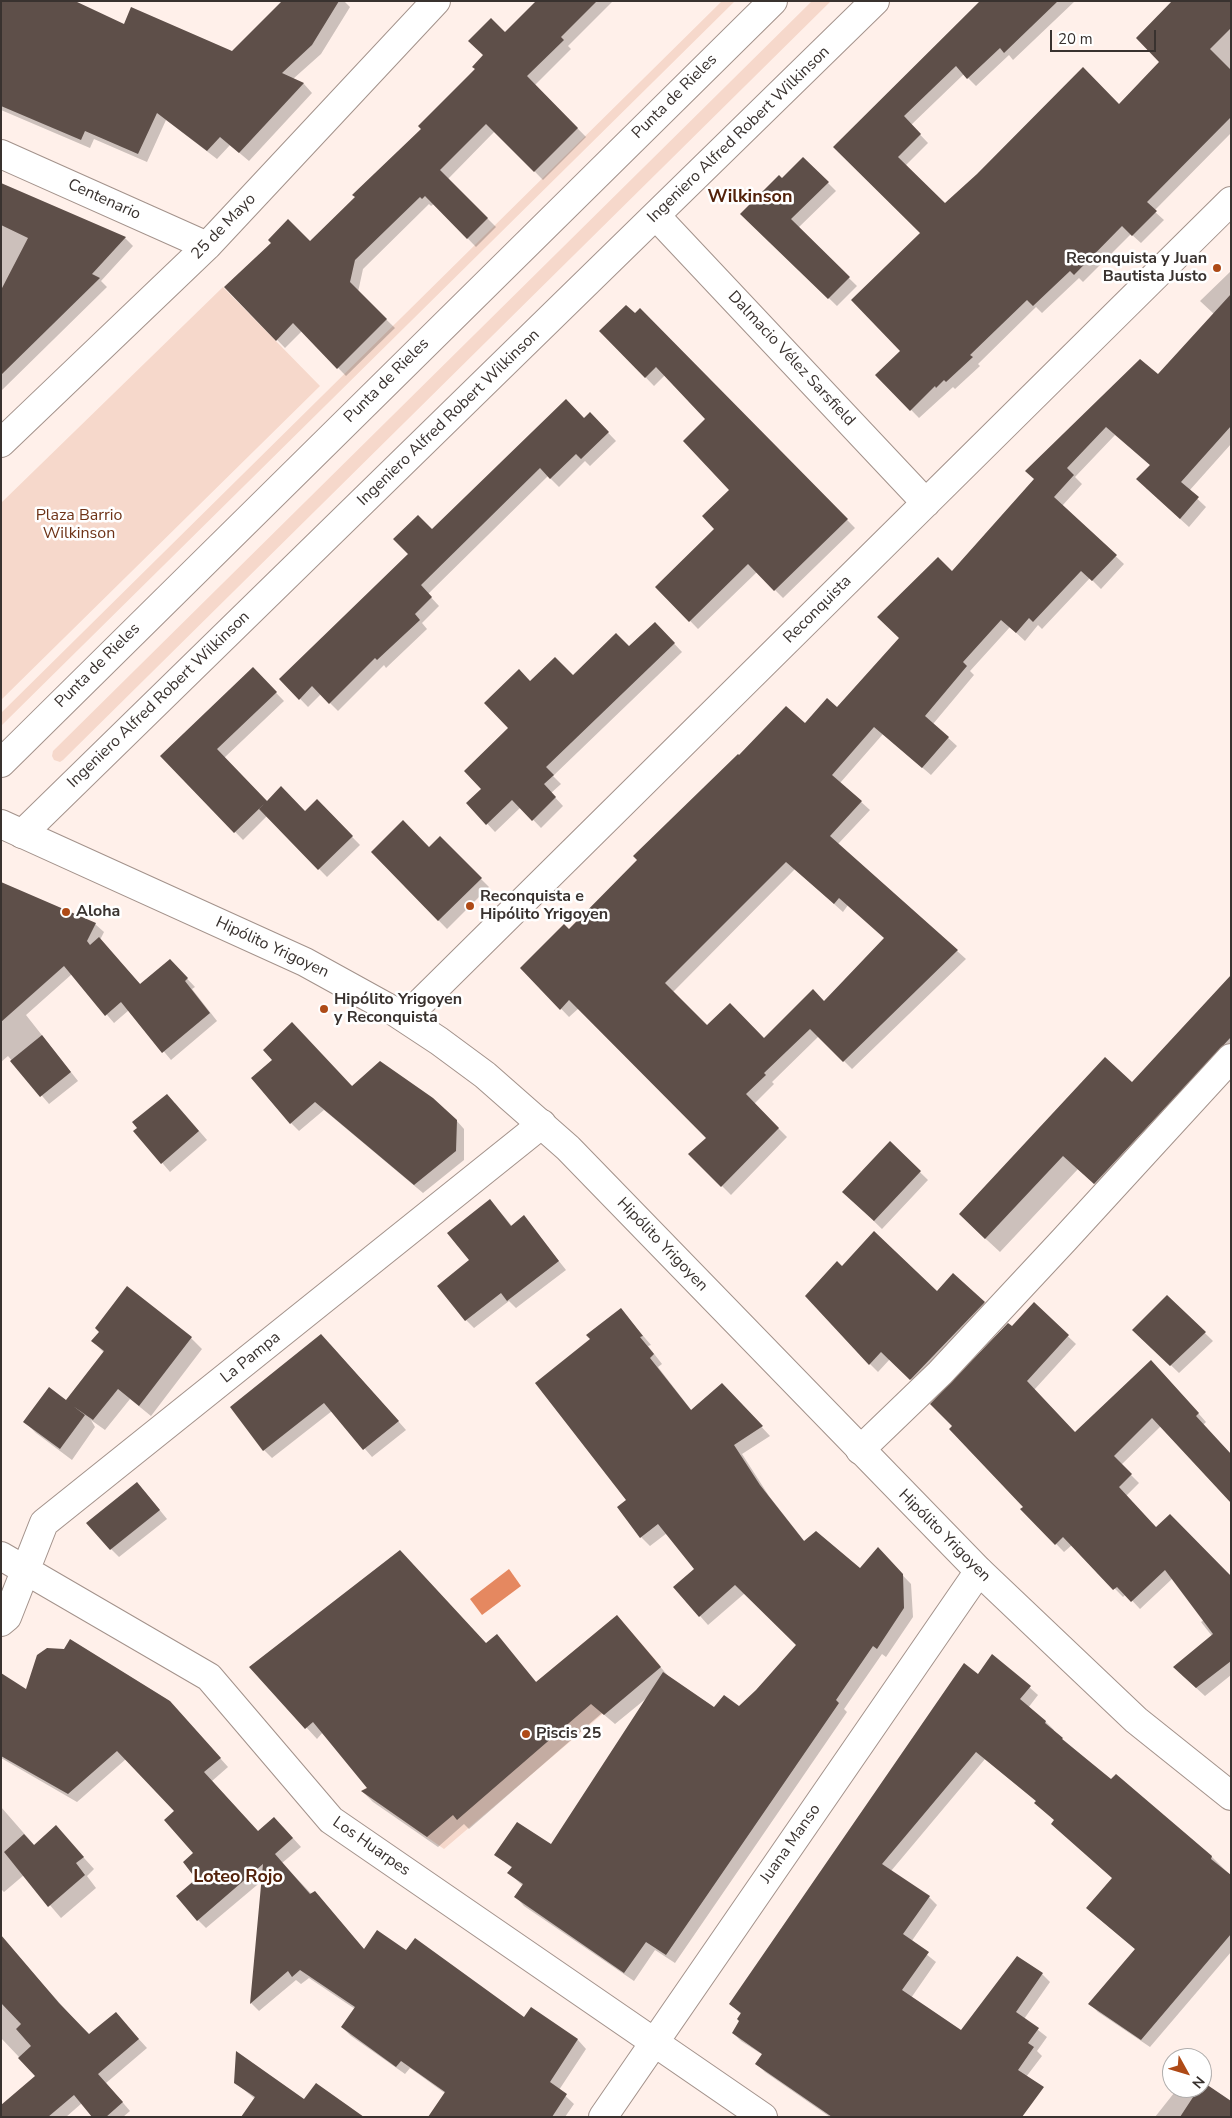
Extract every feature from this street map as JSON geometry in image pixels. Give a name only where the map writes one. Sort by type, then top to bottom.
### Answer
[{"type":"street","name":"25 de Mayo","points":[[1,443],[207,246],[436,1]]},
{"type":"street","name":"Punta de Rieles","points":[[1,763],[773,1]]},
{"type":"street","name":"Ingeniero Alfred Robert Wilkinson","points":[[12,829],[656,216],[875,1]]},
{"type":"street","name":"Centenario","points":[[1,154],[207,246]]},
{"type":"street","name":"Reconquista","points":[[404,1018],[1231,201]]},
{"type":"street","name":"Dalmacio Vélez Sarsfield","points":[[656,216],[926,503]]},
{"type":"street","name":"Hipólito Yrigoyen","points":[[12,829],[305,962],[367,995],[463,1058],[568,1148],[979,1571],[1136,1720],[1231,1796]]},
{"type":"street","points":[[860,1450],[946,1366],[1231,1058]]},
{"type":"street","name":"La Pampa","points":[[1,1622],[7,1617],[44,1523],[542,1124]]},
{"type":"street","name":"Los Huarpes","points":[[1,1556],[209,1677],[331,1820],[763,2117]]},
{"type":"street","name":"Juana Manso","points":[[604,2117],[979,1571]]},
{"type":"green space","points":[[722,1],[735,1],[1,726],[1,713]]},
{"type":"green space","points":[[812,1],[831,1],[63,760],[60,762],[54,760],[52,756],[53,751]]},
{"type":"green space","name":"Plaza Barrio Wilkinson","points":[[223,287],[320,386],[1,700],[1,503]]},
{"type":"green space","name":"Piscis 25","points":[[617,1615],[660,1665],[444,1849],[361,1791],[400,1766],[415,1782]]},
{"type":"shaded area","points":[[509,1569],[521,1586],[482,1615],[470,1599]]},
{"type":"building","points":[[1,1],[75,1],[124,24],[131,7],[232,51],[282,1],[339,1],[312,45],[282,73],[304,83],[239,153],[220,137],[207,151],[157,113],[138,154],[85,131],[81,140],[1,106]]},
{"type":"building","points":[[536,1],[597,1],[561,37],[564,40],[527,76],[578,128],[534,172],[486,124],[440,170],[488,218],[467,239],[425,196],[422,199],[420,197],[355,260],[350,282],[387,319],[337,369],[293,323],[276,341],[224,287],[271,243],[268,240],[288,219],[310,241],[355,197],[352,195],[421,129],[418,126],[475,69],[472,67],[483,55],[468,41],[491,18],[505,32]]},
{"type":"building","points":[[980,1],[1058,1],[1004,53],[1000,48],[967,79],[956,66],[904,116],[921,134],[898,157],[945,203],[977,174],[1083,67],[1119,104],[1159,62],[1136,38],[1172,1],[1231,1],[1231,28],[1210,49],[1231,70],[1231,117],[1147,202],[1157,211],[1132,236],[1122,226],[1074,275],[1070,271],[1033,306],[1027,300],[970,355],[973,357],[946,382],[944,380],[936,388],[935,386],[910,411],[875,375],[900,351],[851,300],[920,233],[833,147]]},
{"type":"building","points":[[803,157],[829,182],[791,219],[850,277],[828,299],[740,214],[779,175],[782,178]]},
{"type":"building","points":[[1,183],[126,237],[92,274],[100,278],[1,375],[1,290],[28,238],[1,225]]},
{"type":"building","points":[[1231,294],[1231,426],[1181,482],[1199,497],[1180,519],[1136,479],[1150,465],[1106,427],[1067,468],[1074,475],[1054,497],[1117,555],[1092,581],[1081,571],[1033,622],[1029,618],[1016,633],[1001,620],[963,662],[967,666],[925,716],[949,737],[922,768],[874,727],[832,775],[862,801],[830,836],[958,950],[843,1062],[810,1029],[764,1073],[766,1075],[746,1094],[779,1128],[721,1187],[688,1154],[706,1138],[569,1000],[560,1010],[520,968],[564,924],[569,929],[637,860],[633,856],[739,755],[786,706],[805,723],[827,698],[837,707],[899,638],[877,617],[938,557],[952,571],[1034,479],[1025,471],[1140,359],[1158,374]],"holes":[[[786,862],[834,904],[839,898],[884,938],[824,1001],[813,989],[764,1038],[730,1003],[707,1025],[665,983]]]},
{"type":"building","points":[[626,305],[635,313],[640,308],[848,519],[774,591],[748,564],[689,622],[655,587],[714,529],[702,516],[729,490],[683,441],[705,419],[656,367],[645,378],[599,331]]},
{"type":"building","points":[[566,399],[584,418],[590,412],[609,432],[581,459],[576,454],[550,479],[540,468],[421,585],[432,597],[415,614],[420,620],[377,660],[375,658],[329,704],[312,686],[299,700],[279,679],[408,554],[393,539],[418,515],[432,529]]},
{"type":"building","points":[[655,622],[675,643],[546,767],[554,775],[544,784],[556,797],[532,821],[512,800],[486,825],[466,803],[481,789],[464,771],[508,728],[484,703],[519,669],[530,681],[555,657],[573,675],[616,633],[629,646]]},
{"type":"building","points":[[253,667],[277,692],[217,749],[267,801],[281,786],[305,811],[317,799],[353,836],[318,870],[259,809],[264,804],[234,833],[160,756]]},
{"type":"building","points":[[403,820],[429,847],[440,836],[482,878],[438,921],[371,852]]},
{"type":"building","points":[[1,882],[96,923],[87,941],[90,945],[99,937],[140,984],[170,959],[188,978],[185,981],[210,1013],[162,1053],[121,1002],[105,1016],[64,966],[1,1022]]},
{"type":"building","points":[[1231,975],[1231,1037],[1094,1184],[1063,1156],[985,1239],[959,1214],[1105,1057],[1132,1082]]},
{"type":"building","points":[[292,1022],[352,1086],[380,1061],[433,1098],[457,1120],[456,1151],[414,1185],[315,1102],[290,1124],[251,1078],[272,1060],[263,1050]]},
{"type":"building","points":[[42,1035],[71,1072],[40,1097],[10,1061]]},
{"type":"building","points":[[167,1094],[199,1131],[161,1164],[133,1131],[137,1128],[132,1122]]},
{"type":"building","points":[[890,1141],[921,1171],[874,1221],[842,1192]]},
{"type":"building","points":[[490,1199],[511,1226],[524,1215],[559,1261],[507,1301],[501,1293],[465,1321],[437,1286],[469,1260],[447,1233]]},
{"type":"building","points":[[874,1231],[937,1291],[953,1273],[985,1302],[910,1380],[881,1352],[869,1365],[805,1296],[837,1261],[842,1266]]},
{"type":"building","points":[[127,1286],[192,1337],[139,1406],[118,1389],[93,1420],[73,1406],[85,1415],[60,1449],[23,1422],[49,1387],[66,1400],[104,1351],[91,1341],[99,1332],[95,1328]]},
{"type":"building","points":[[1167,1295],[1206,1332],[1170,1366],[1132,1330]]},
{"type":"building","points":[[1034,1302],[1069,1335],[1027,1381],[1075,1432],[1151,1360],[1199,1413],[1196,1416],[1231,1454],[1231,1503],[1152,1418],[1114,1456],[1132,1474],[1119,1487],[1156,1527],[1170,1514],[1231,1576],[1231,1661],[1196,1688],[1173,1667],[1213,1634],[1165,1570],[1131,1602],[1117,1587],[1113,1590],[1063,1537],[1055,1545],[1020,1509],[1023,1507],[949,1429],[952,1426],[930,1404],[1008,1323],[1012,1326]]},
{"type":"building","points":[[621,1308],[643,1336],[640,1337],[654,1354],[650,1358],[691,1410],[722,1383],[763,1426],[734,1445],[760,1485],[804,1541],[816,1531],[860,1568],[878,1547],[903,1574],[904,1608],[877,1649],[873,1646],[836,1700],[839,1703],[666,1955],[646,1942],[624,1973],[514,1897],[523,1884],[507,1873],[512,1867],[494,1855],[517,1822],[551,1844],[663,1672],[714,1707],[724,1695],[739,1706],[796,1645],[735,1585],[699,1617],[673,1587],[694,1569],[658,1524],[640,1538],[617,1507],[626,1500],[535,1383],[590,1339],[586,1335]]},
{"type":"building","points":[[321,1334],[399,1421],[363,1450],[324,1403],[263,1451],[230,1407]]},
{"type":"building","points":[[137,1482],[160,1510],[110,1550],[86,1523]]},
{"type":"building","points":[[400,1550],[486,1643],[497,1634],[536,1682],[617,1615],[661,1667],[604,1715],[591,1704],[457,1820],[453,1815],[427,1837],[361,1791],[367,1788],[313,1722],[305,1729],[249,1667]]},
{"type":"building","points":[[70,1639],[170,1701],[221,1758],[204,1772],[258,1831],[274,1817],[293,1838],[275,1854],[310,1894],[315,1891],[364,1949],[377,1930],[406,1950],[415,1938],[524,2017],[531,2007],[578,2039],[550,2082],[567,2094],[552,2117],[428,2117],[445,2092],[401,2061],[396,2067],[341,2027],[355,2007],[300,1970],[292,1977],[288,1971],[250,2004],[263,1864],[197,1921],[176,1896],[196,1879],[183,1862],[193,1853],[164,1820],[174,1811],[117,1751],[68,1794],[1,1756],[1,1673],[26,1689],[37,1655],[47,1648],[64,1649]]},
{"type":"building","points":[[992,1654],[1031,1686],[1020,1699],[1046,1721],[1045,1723],[1062,1739],[1111,1779],[1116,1774],[1212,1856],[1211,1859],[1231,1875],[1231,1934],[1141,2040],[1088,2004],[1135,1949],[1086,1908],[1112,1878],[1051,1824],[1054,1820],[1034,1803],[1036,1801],[976,1752],[882,1864],[930,1896],[903,1934],[929,1952],[902,1990],[961,2030],[1017,1956],[1043,1973],[1016,2012],[1039,2028],[1028,2043],[1034,2047],[1018,2070],[1044,2087],[1022,2117],[832,2117],[755,2064],[762,2054],[732,2033],[741,2013],[729,2004],[964,1663],[978,1674]]},
{"type":"building","points":[[56,1825],[84,1857],[76,1863],[85,1875],[48,1907],[4,1852],[24,1834],[34,1845]]},
{"type":"building","points":[[1,1935],[59,2003],[89,2034],[116,2012],[139,2039],[98,2074],[123,2102],[106,2117],[92,2117],[74,2095],[48,2117],[1,2117],[1,2105],[35,2076],[18,2058],[31,2046],[16,2029],[21,2024],[1,2003]]},
{"type":"building","points":[[236,2051],[304,2099],[316,2083],[364,2117],[241,2117],[255,2097],[234,2083]]},
{"type":"building","points":[[1212,2088],[1231,2101],[1231,2117],[1180,2117],[1192,2098],[1212,2098]]},
{"type":"place","name":"Reconquista y Juan Bautista Justo","points":[[1217,268]]},
{"type":"place","name":"Reconquista e Hipólito Yrigoyen","points":[[470,906]]},
{"type":"place","name":"Aloha","points":[[66,912]]},
{"type":"place","name":"Hipólito Yrigoyen y Reconquista","points":[[324,1009]]},
{"type":"place","name":"Piscis 25","points":[[526,1734]]},
{"type":"district","name":"Wilkinson","points":[[750,198]]},
{"type":"district","name":"Loteo Rojo","points":[[238,1878]]}]
